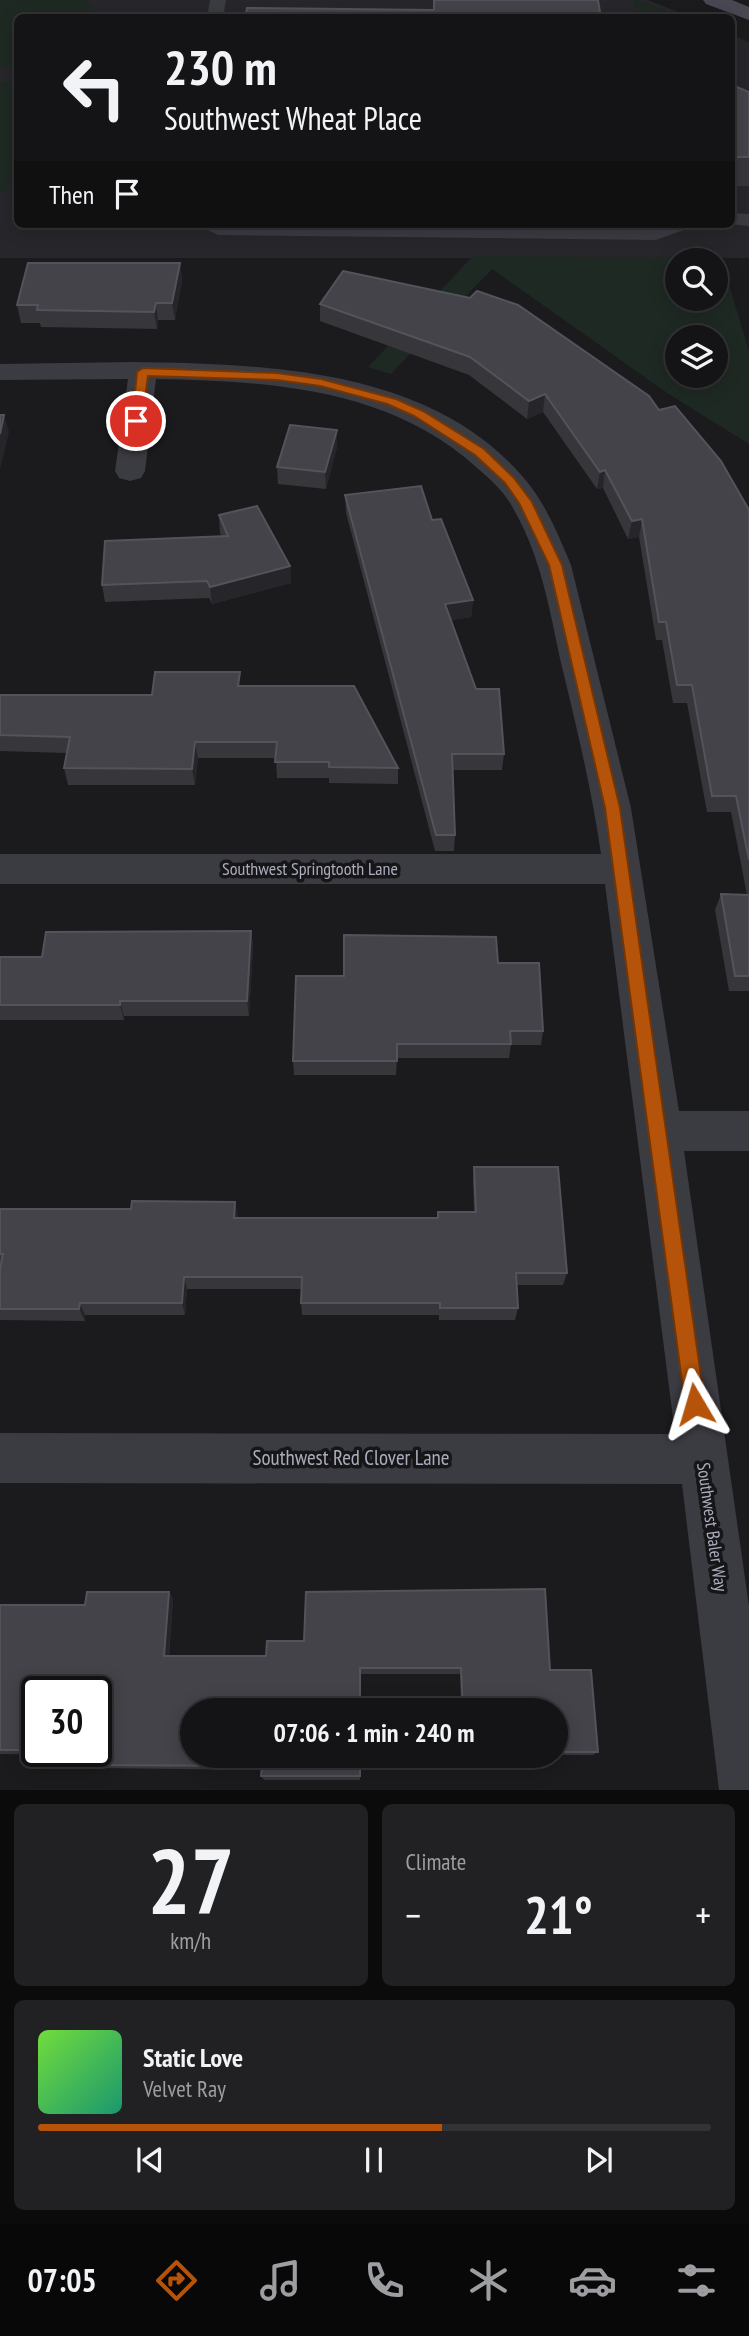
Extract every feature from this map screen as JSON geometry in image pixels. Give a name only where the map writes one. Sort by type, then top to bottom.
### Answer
[{"type":"main road","points":[[713,0],[749,14]]},
{"type":"street","name":"Southwest Baler Way","points":[[0,372],[143,372],[277,377],[321,383],[391,401],[419,413],[462,440],[509,480],[540,530],[555,565],[613,808],[660,1131],[747,1790]]},
{"type":"street","points":[[130,471],[143,372]]},
{"type":"street","name":"Southwest Springtooth Lane","points":[[0,869],[621,869]]},
{"type":"street","points":[[660,1131],[749,1131]]},
{"type":"street","name":"Southwest Red Clover Lane","points":[[0,1458],[703,1459]]},
{"type":"lane","points":[[216,228],[656,234],[672,228]]},
{"type":"shaded area","points":[[0,0],[648,0],[683,14],[14,14],[14,228],[735,228],[735,36],[749,42],[749,258],[728,258],[728,248],[665,248],[665,258],[0,258]]},
{"type":"shaded area","points":[[0,0],[86,0],[95,14],[14,14],[14,68],[0,68]]},
{"type":"shaded area","points":[[633,0],[676,14],[635,14]]},
{"type":"shaded area","points":[[0,82],[14,82],[14,187],[0,192]]},
{"type":"shaded area","points":[[473,256],[665,258],[665,311],[728,311],[728,281],[749,351],[749,444],[667,393],[492,269],[391,374],[368,367]]},
{"type":"building","points":[[434,0],[598,0],[600,14],[246,14],[247,8],[434,10]]},
{"type":"building","points":[[735,86],[749,92],[749,157],[735,157]]},
{"type":"building","points":[[28,263],[180,263],[172,303],[156,303],[154,312],[37,310],[38,305],[17,305]]},
{"type":"building","points":[[343,271],[470,298],[477,291],[518,305],[649,396],[659,410],[675,406],[721,461],[749,510],[749,860],[736,796],[712,796],[692,685],[677,685],[666,622],[659,622],[642,519],[632,521],[605,470],[600,472],[545,394],[529,401],[470,357],[320,304]]},
{"type":"building","points":[[0,415],[4,415],[0,434]]},
{"type":"building","points":[[290,425],[337,430],[325,472],[277,467]]},
{"type":"building","points":[[421,486],[432,520],[441,519],[473,600],[445,604],[476,689],[499,689],[504,754],[452,754],[455,835],[436,835],[345,495]]},
{"type":"building","points":[[257,506],[290,566],[210,587],[207,581],[102,585],[105,541],[228,536],[219,515]]},
{"type":"building","points":[[155,672],[240,672],[238,686],[354,686],[398,768],[329,767],[329,762],[275,762],[277,742],[195,742],[192,769],[64,768],[70,737],[0,735],[0,695],[152,695]]},
{"type":"building","points":[[721,894],[749,895],[749,976],[735,976]]},
{"type":"building","points":[[251,931],[247,1001],[0,1005],[0,957],[42,957],[46,932]]},
{"type":"building","points":[[344,935],[496,937],[498,963],[539,963],[543,1031],[510,1031],[511,1044],[397,1044],[397,1061],[293,1061],[296,976],[344,976]]},
{"type":"building","points":[[474,1167],[558,1167],[567,1273],[516,1273],[518,1308],[440,1308],[440,1303],[301,1303],[302,1277],[184,1277],[182,1303],[80,1303],[79,1309],[0,1309],[0,1269],[3,1254],[0,1254],[0,1209],[131,1209],[132,1201],[235,1202],[234,1218],[438,1218],[438,1212],[476,1212]]},
{"type":"building","points":[[545,1589],[550,1670],[591,1670],[598,1752],[568,1752],[568,1698],[462,1698],[461,1668],[360,1668],[360,1698],[180,1698],[180,1766],[112,1765],[112,1676],[21,1676],[21,1750],[0,1750],[0,1605],[85,1605],[87,1592],[169,1592],[164,1656],[266,1656],[267,1641],[304,1641],[306,1592]]},
{"type":"building","points":[[262,1768],[360,1768],[360,1776],[261,1776]]},
{"type":"route","points":[[136,421],[143,372],[277,377],[321,383],[391,401],[419,413],[480,452],[509,480],[525,502],[555,565],[613,808],[660,1131],[695,1404]]}]
